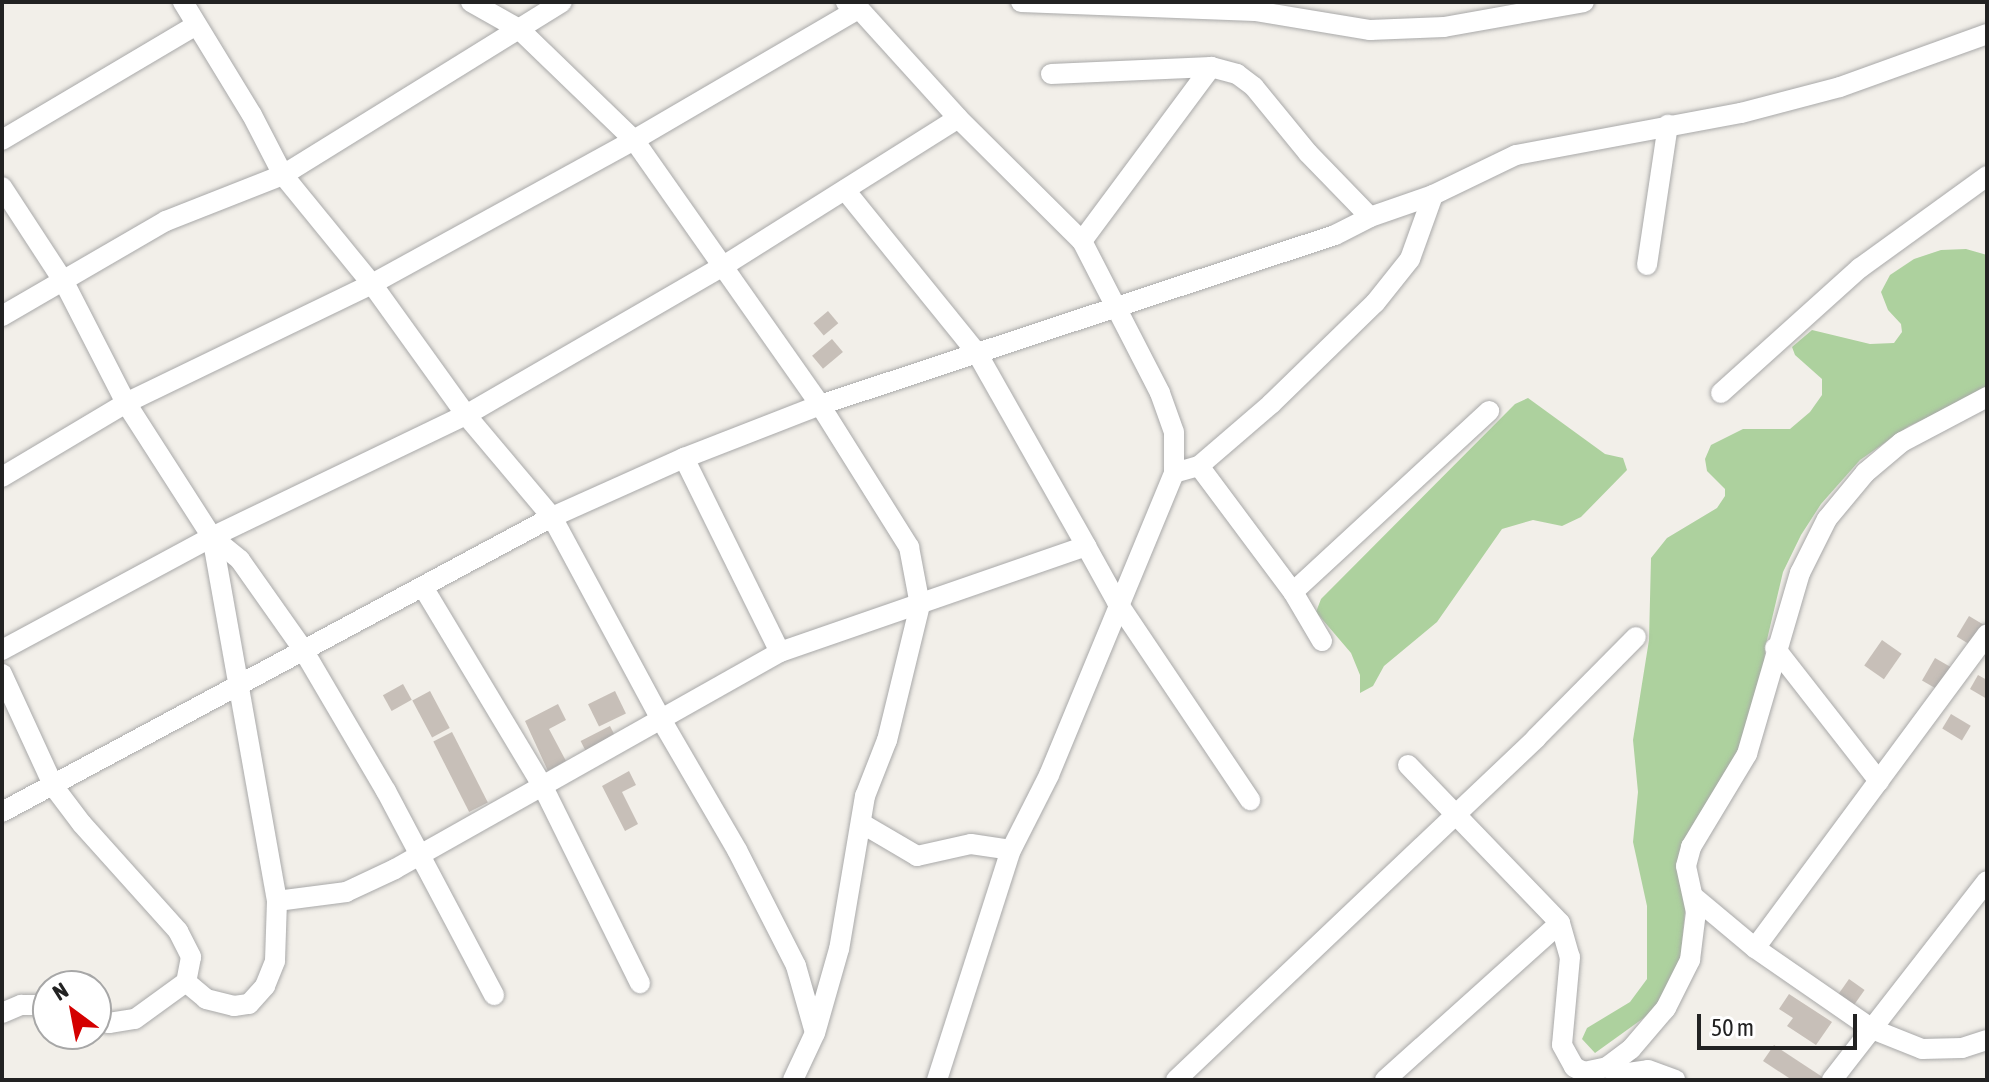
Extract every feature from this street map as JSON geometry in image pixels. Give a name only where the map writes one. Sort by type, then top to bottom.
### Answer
[{"type":"street","points":[[183,2],[252,115],[283,175],[372,284],[466,415],[552,517],[662,721],[737,850],[796,966],[810,1003],[815,1033]]},
{"type":"street","points":[[471,2],[519,29],[634,140],[725,265],[820,405],[909,547],[920,605],[887,740],[865,796],[839,949],[815,1033],[793,1080]]},
{"type":"street","points":[[2,316],[166,221],[283,175],[562,2]]},
{"type":"street","points":[[1021,2],[1255,11],[1370,30],[1444,27],[1584,2]]},
{"type":"street","points":[[2,477],[126,403],[372,284],[634,140],[852,4],[958,118],[1082,241],[1160,393],[1174,432],[1174,473],[1117,602],[1049,775],[1011,850],[937,1080]]},
{"type":"street","points":[[2,140],[195,26]]},
{"type":"street","points":[[2,812],[54,787],[302,648],[552,517],[684,458],[820,405],[1335,235],[1370,217],[1433,195],[1516,155],[1741,113],[1840,87],[1987,34]]},
{"type":"street","points":[[1082,241],[1211,67]]},
{"type":"street","points":[[1051,74],[1211,67],[1237,74],[1254,87],[1308,153],[1370,217]]},
{"type":"street","points":[[2,650],[212,537],[466,415],[725,265],[958,118]]},
{"type":"street","points":[[1647,265],[1668,125]]},
{"type":"street","points":[[1721,393],[1860,268],[1987,176]]},
{"type":"street","points":[[2,187],[64,282],[126,403],[212,537],[240,560],[302,648],[386,791],[494,995]]},
{"type":"street","points":[[845,190],[977,353],[1117,602],[1250,800]]},
{"type":"street","points":[[1174,473],[1199,466],[1271,404],[1375,303],[1410,259],[1433,195]]},
{"type":"street","points":[[1408,765],[1560,923],[1570,957],[1562,1045],[1574,1067],[1585,1076],[1607,1067],[1631,1049],[1666,1008],[1681,982],[1695,941],[1694,897],[1686,866],[1691,847],[1747,754],[1775,648],[1800,573],[1827,519],[1865,473],[1902,442],[1987,397]]},
{"type":"street","points":[[1293,592],[1489,411]]},
{"type":"street","points":[[684,458],[780,652]]},
{"type":"street","points":[[1199,466],[1293,592],[1322,641]]},
{"type":"street","points":[[186,982],[206,999],[224,1005],[249,1004],[257,997],[275,961],[277,901],[212,537]]},
{"type":"street","points":[[277,901],[346,892],[543,787],[780,652],[1086,546]]},
{"type":"street","points":[[423,587],[543,787],[640,983]]},
{"type":"street","points":[[1755,948],[1987,634]]},
{"type":"street","points":[[1181,1078],[1636,637]]},
{"type":"street","points":[[1775,648],[1879,781]]},
{"type":"street","points":[[2,674],[54,787],[178,931],[191,957],[186,982],[135,1019],[112,1023]]},
{"type":"street","points":[[861,823],[917,856],[971,844],[1011,850]]},
{"type":"street","points":[[1832,1080],[1987,881]]},
{"type":"street","points":[[1694,897],[1755,948],[1872,1029],[1922,1049],[1962,1048],[1987,1040]]},
{"type":"street","points":[[1385,1080],[1560,923]]},
{"type":"street","points":[[2,1013],[21,1005],[32,1005]]},
{"type":"street","points":[[1607,1067],[1621,1074],[1648,1070],[1675,1080]]},
{"type":"green space","points":[[1966,249],[1987,255],[1987,391],[1909,426],[1860,460],[1821,504],[1801,535],[1783,572],[1766,644],[1757,725],[1690,861],[1677,994],[1595,1053],[1582,1039],[1587,1028],[1630,1002],[1647,979],[1647,906],[1633,842],[1638,792],[1633,740],[1649,640],[1651,558],[1667,538],[1717,508],[1725,496],[1725,489],[1707,471],[1705,459],[1711,445],[1743,429],[1790,429],[1810,412],[1822,395],[1822,379],[1795,355],[1792,347],[1812,330],[1870,344],[1894,343],[1902,332],[1901,324],[1888,310],[1881,292],[1890,275],[1914,259],[1941,250]]},
{"type":"green space","points":[[1528,398],[1605,454],[1623,458],[1627,470],[1581,517],[1562,526],[1533,520],[1502,529],[1437,622],[1384,666],[1373,686],[1360,693],[1360,675],[1351,653],[1316,612],[1321,599],[1515,404]]},
{"type":"building","points":[[828,311],[838,323],[824,335],[813,323]]},
{"type":"building","points":[[832,339],[843,352],[823,369],[812,356]]},
{"type":"building","points":[[1969,616],[1987,627],[1975,647],[1957,637]]},
{"type":"building","points":[[1882,640],[1902,654],[1884,679],[1864,665]]},
{"type":"building","points":[[1935,658],[1956,670],[1943,693],[1922,681]]},
{"type":"building","points":[[1978,675],[1987,680],[1987,699],[1970,689]]},
{"type":"building","points":[[403,684],[412,700],[392,711],[383,695]]},
{"type":"building","points":[[430,691],[450,728],[432,737],[412,700]]},
{"type":"building","points":[[615,691],[626,713],[599,727],[588,704]]},
{"type":"building","points":[[558,704],[566,720],[549,729],[566,761],[548,771],[525,721]]},
{"type":"building","points":[[1951,714],[1971,726],[1962,740],[1942,729]]},
{"type":"building","points":[[610,726],[618,742],[589,757],[581,741]]},
{"type":"building","points":[[452,732],[488,802],[469,812],[433,742]]},
{"type":"building","points":[[629,771],[636,785],[622,792],[638,824],[625,831],[602,786]]},
{"type":"building","points":[[1849,979],[1865,990],[1851,1010],[1835,999]]},
{"type":"building","points":[[1789,994],[1832,1022],[1816,1045],[1787,1026],[1793,1018],[1779,1009]]},
{"type":"building","points":[[1774,1045],[1827,1080],[1792,1080],[1763,1061]]}]
